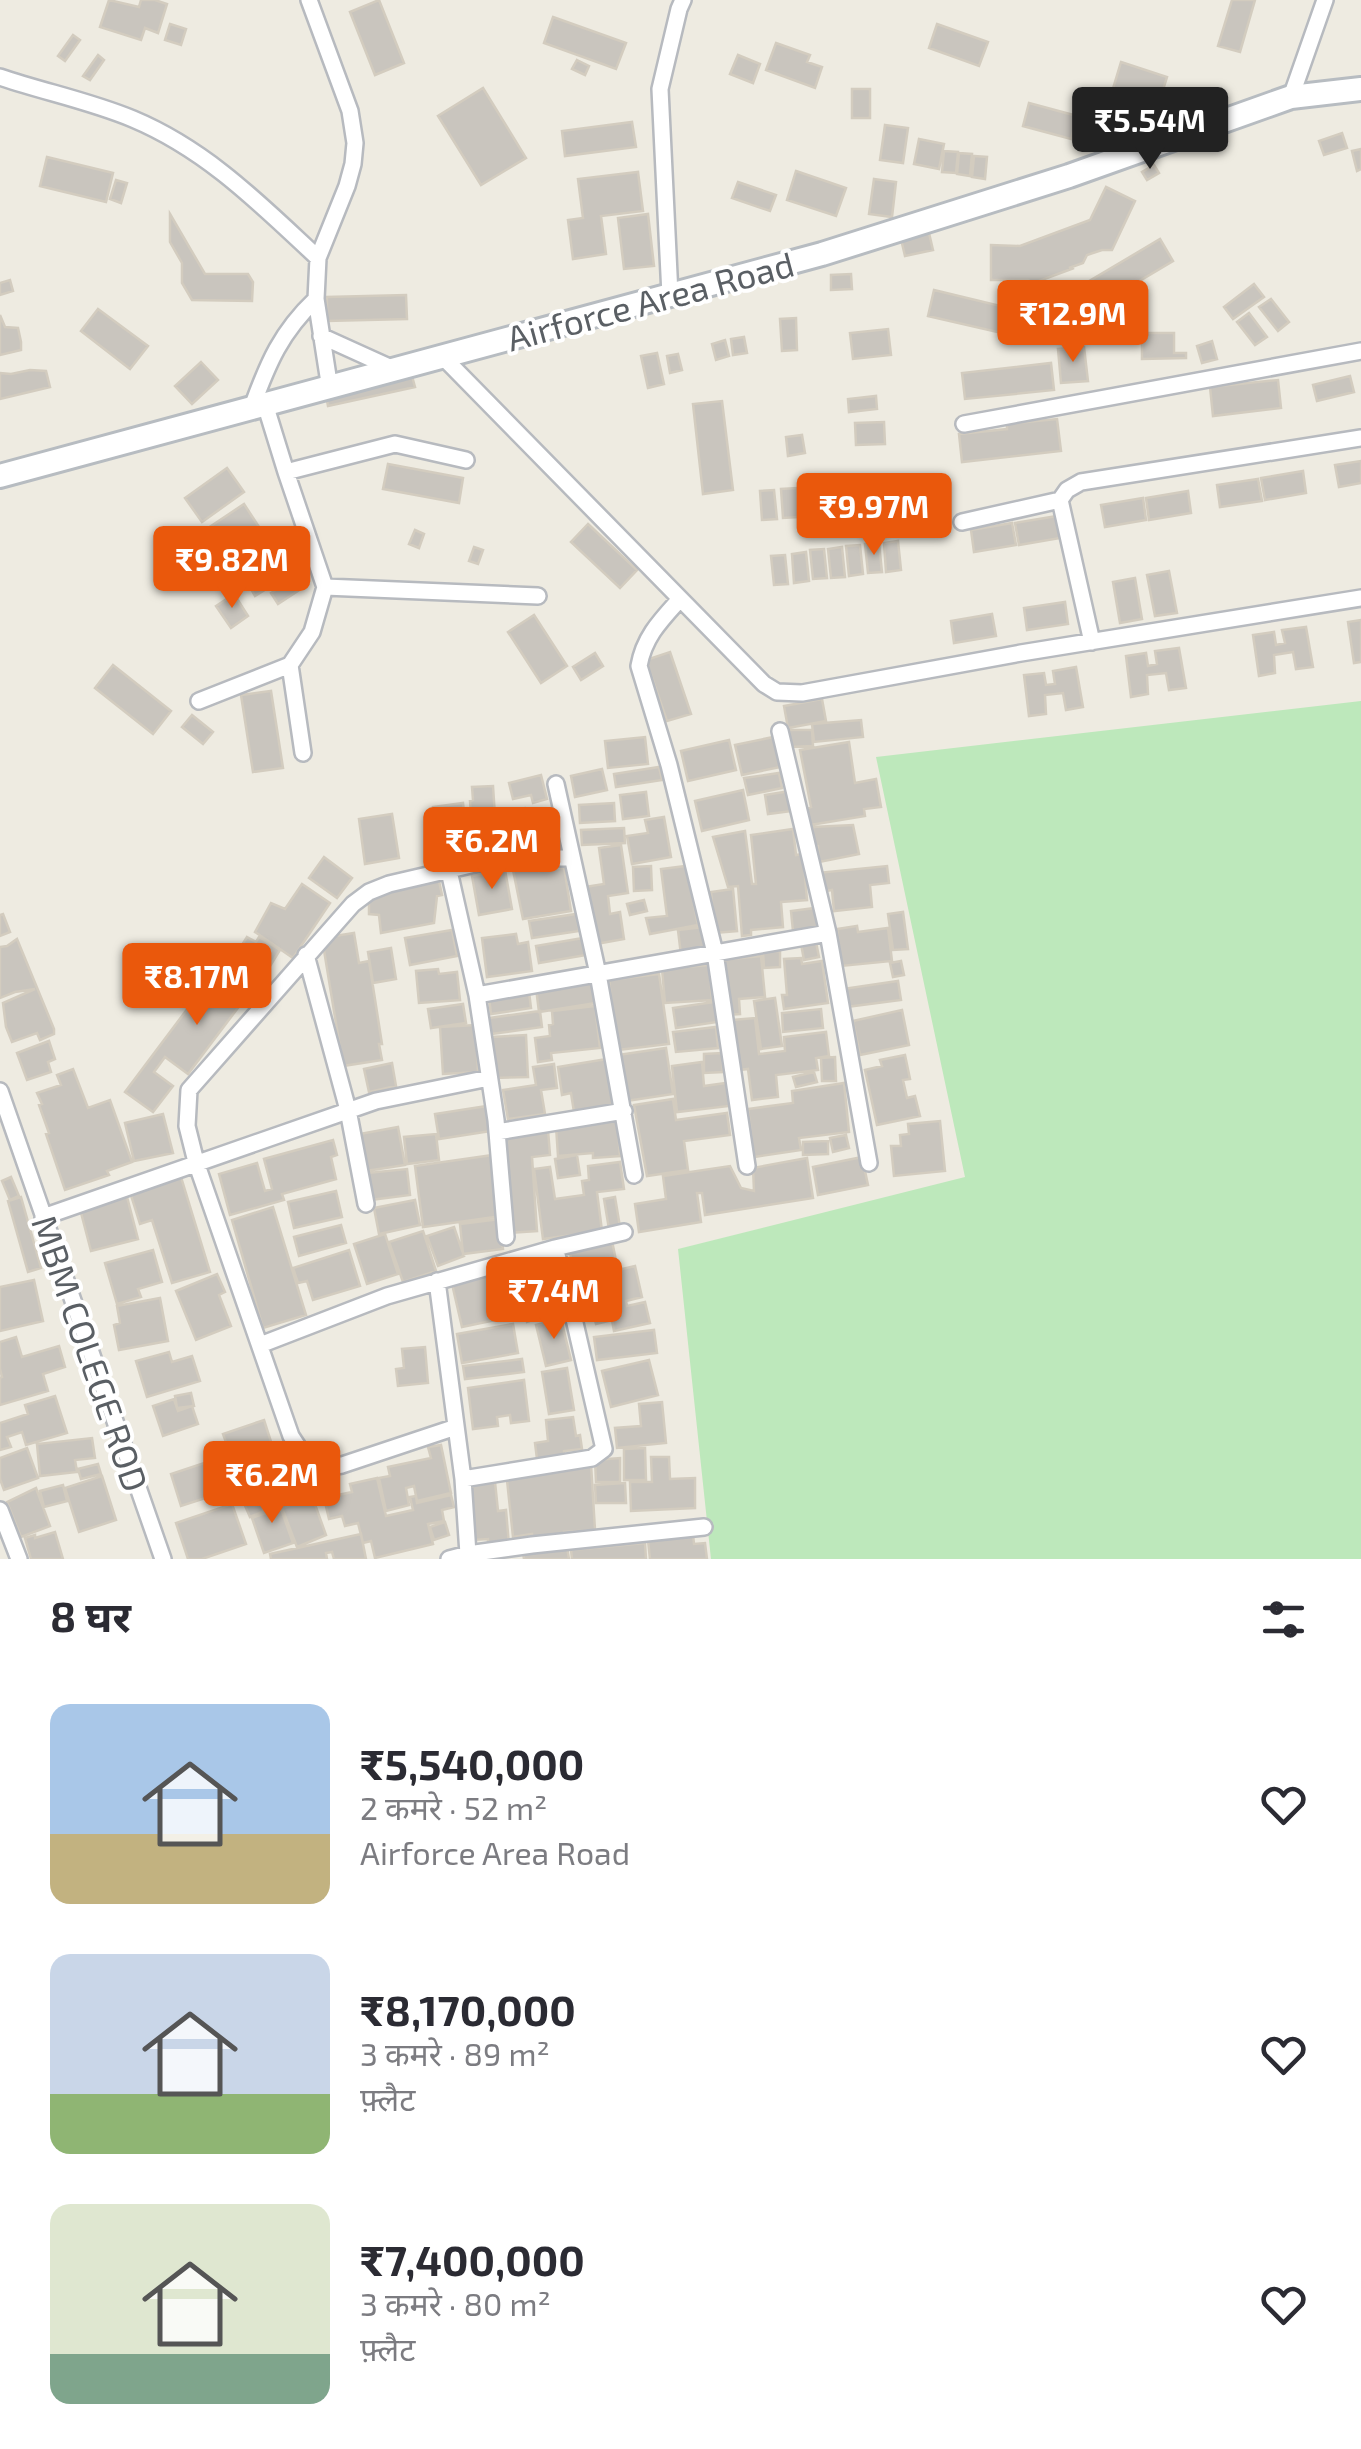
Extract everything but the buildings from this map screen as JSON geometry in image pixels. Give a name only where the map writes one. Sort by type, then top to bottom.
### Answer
[{"type":"street","points":[[309,0],[350,111],[355,143],[348,186],[318,258],[316,299],[330,389]]},
{"type":"street","points":[[670,295],[660,89],[683,0]]},
{"type":"street","points":[[1291,97],[1324,0]]},
{"type":"street","points":[[0,77],[131,118],[179,141],[235,180],[318,258]]},
{"type":"street","name":"Airforce Area Road","points":[[0,476],[822,254],[1069,176],[1291,97],[1361,89]]},
{"type":"street","points":[[199,700],[290,665],[312,632],[325,587],[259,406],[268,362],[297,317],[316,299]]},
{"type":"street","points":[[321,336],[396,370]]},
{"type":"street","points":[[964,424],[1361,351]]},
{"type":"street","points":[[442,356],[764,684],[777,692],[802,692],[1361,598]]},
{"type":"street","points":[[962,522],[1060,500],[1081,482],[1361,438]]},
{"type":"street","points":[[286,472],[394,444],[466,460]]},
{"type":"street","points":[[1060,500],[1092,642]]},
{"type":"street","points":[[325,587],[538,596]]},
{"type":"street","points":[[680,599],[650,634],[639,666],[669,765],[714,953],[748,1166]]},
{"type":"street","points":[[290,665],[303,753]]},
{"type":"street","points":[[780,731],[828,933],[869,1163]]},
{"type":"street","points":[[556,784],[598,974],[634,1175]]},
{"type":"street","points":[[456,1427],[342,1465],[310,1465],[291,1436],[196,1162],[186,1126],[189,1090],[352,904],[369,892],[502,858],[572,858]]},
{"type":"street","points":[[449,871],[477,996],[497,1132],[506,1238]]},
{"type":"street","points":[[477,996],[828,933]]},
{"type":"street","points":[[306,956],[348,1110],[366,1204]]},
{"type":"street","points":[[42,1216],[376,1101],[489,1078]]},
{"type":"street","name":"MBM COLEGE ROD","points":[[0,1091],[163,1559]]},
{"type":"street","points":[[497,1132],[624,1111]]},
{"type":"street","points":[[260,1345],[386,1296],[624,1232]]},
{"type":"street","points":[[463,1479],[592,1458],[604,1450],[555,1248]]},
{"type":"street","points":[[437,1281],[463,1479],[468,1554]]},
{"type":"street","points":[[0,1510],[18,1559]]},
{"type":"street","points":[[449,1559],[618,1534],[704,1527]]},
{"type":"green space","points":[[1361,701],[1361,1559],[711,1559],[678,1249],[965,1177],[876,757]]}]
